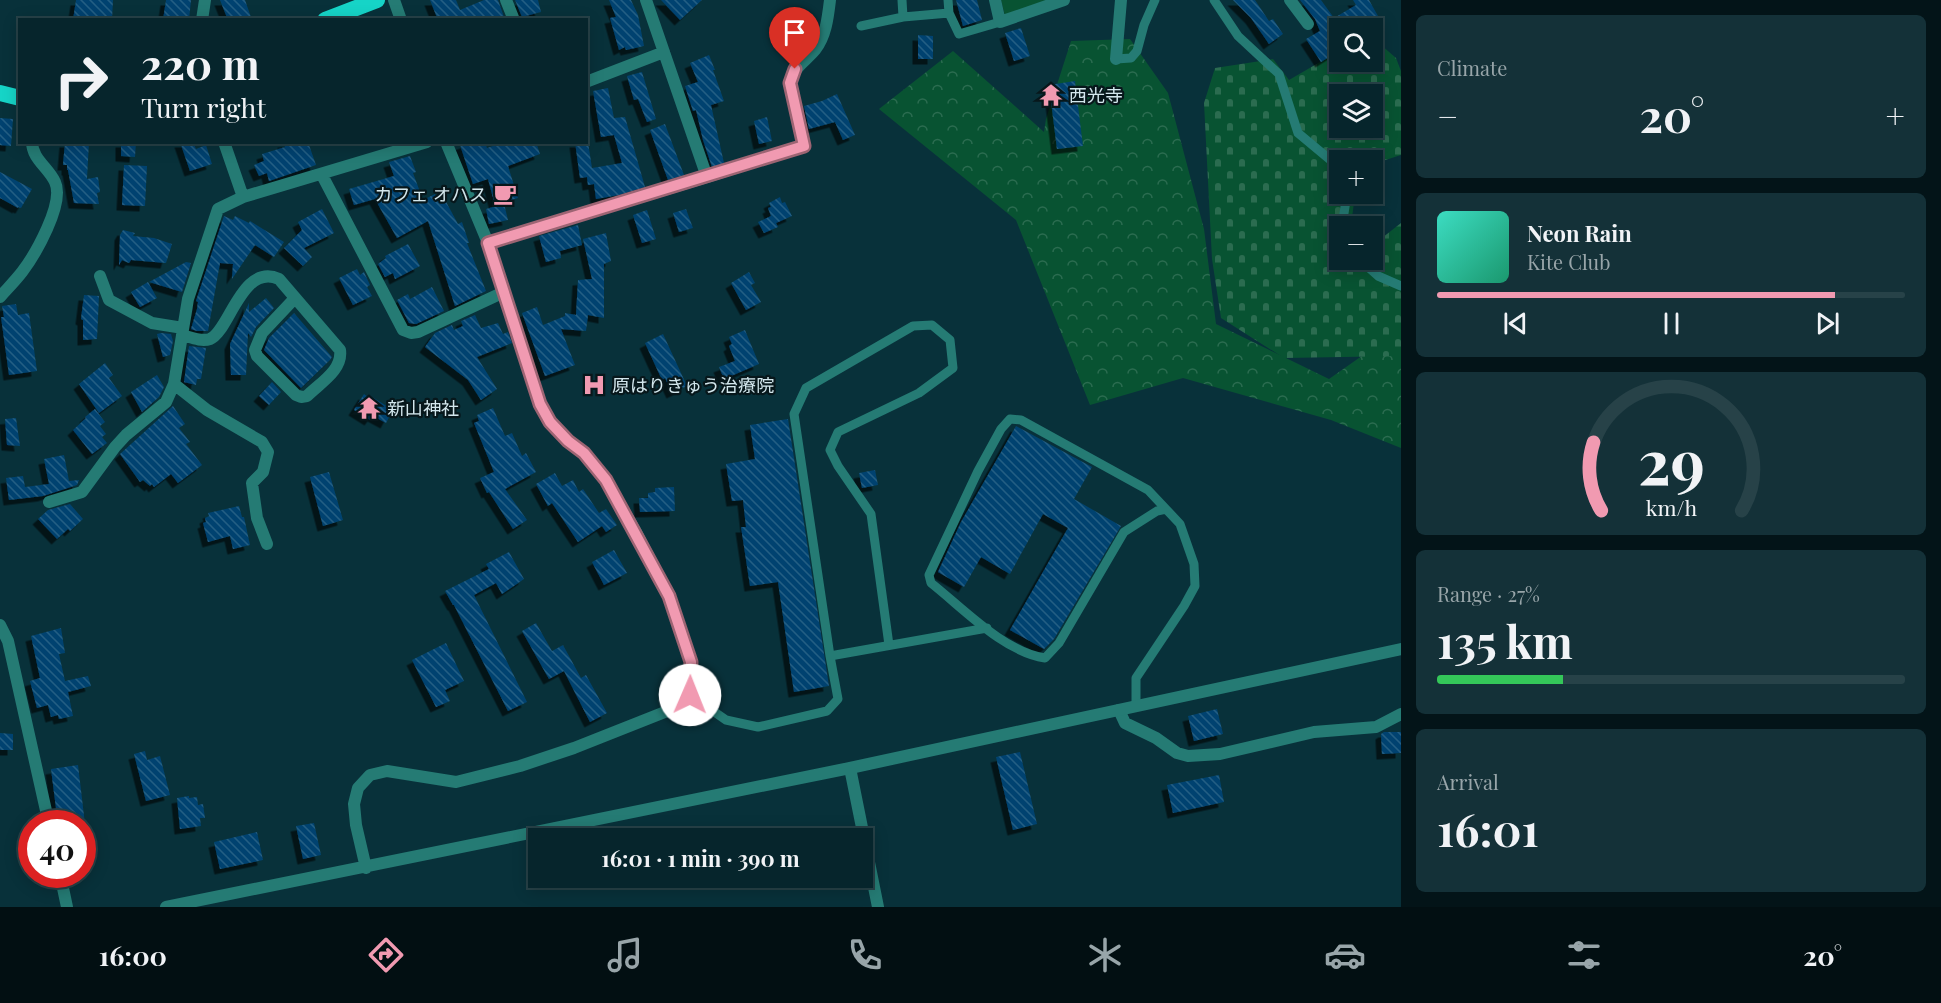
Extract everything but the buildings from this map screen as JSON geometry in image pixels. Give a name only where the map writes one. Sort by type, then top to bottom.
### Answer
[{"type":"highway","points":[[330,18],[377,0]]},
{"type":"highway","points":[[0,93],[18,98]]},
{"type":"street","points":[[202,18],[205,0]]},
{"type":"street","points":[[394,0],[400,18]]},
{"type":"street","points":[[506,0],[513,18]]},
{"type":"street","points":[[646,0],[707,177]]},
{"type":"street","points":[[488,243],[804,146],[790,83],[795,69],[815,49],[822,37],[830,0]]},
{"type":"street","points":[[995,0],[1000,22],[1064,0]]},
{"type":"street","points":[[1116,59],[1121,0]]},
{"type":"street","points":[[1290,0],[1308,24]]},
{"type":"street","points":[[588,81],[664,52]]},
{"type":"street","points":[[0,297],[22,272],[40,243],[57,202],[58,190],[54,180],[34,155],[32,144]]},
{"type":"street","points":[[225,144],[243,197]]},
{"type":"street","points":[[50,502],[82,492],[126,435],[166,402],[174,384],[188,299],[218,209],[243,197],[421,144]]},
{"type":"street","points":[[366,868],[356,825],[354,804],[357,788],[370,775],[387,771],[456,782],[574,748],[670,710],[690,695],[691,662],[669,596],[606,480],[584,453],[568,441],[550,422],[540,404],[488,243],[447,144]]},
{"type":"street","points":[[322,175],[403,330],[411,333],[418,332],[504,292]]},
{"type":"street","points":[[100,276],[109,300],[152,323],[182,331],[201,340],[211,339],[217,333],[238,298],[254,282],[263,278],[279,279],[340,350],[341,359],[337,367],[301,398],[257,356],[255,350],[262,333],[295,298]]},
{"type":"street","points":[[174,384],[207,410],[262,442],[268,452],[262,472],[252,483],[257,518],[267,544]]},
{"type":"street","points":[[0,626],[8,641],[47,810]]},
{"type":"street","points":[[166,907],[850,768],[1401,649]]},
{"type":"street","points":[[1119,710],[1125,723],[1156,738],[1177,753],[1188,756],[1220,754],[1314,732],[1376,727],[1401,714]]},
{"type":"street","points":[[850,768],[878,907]]},
{"type":"street","points":[[63,888],[67,907]]},
{"type":"lane","points":[[903,0],[903,17]]},
{"type":"lane","points":[[948,0],[949,13],[959,34],[1000,22]]},
{"type":"lane","points":[[1116,59],[1131,58],[1137,51],[1155,0]]},
{"type":"lane","points":[[1214,0],[1238,36],[1279,74],[1298,133],[1329,159]]},
{"type":"lane","points":[[861,26],[903,17],[949,13]]},
{"type":"lane","points":[[1371,270],[1378,276],[1401,286]]},
{"type":"lane","points":[[690,695],[726,720],[758,727],[827,711],[838,699],[794,414],[806,388],[913,326],[932,326],[950,340],[953,368],[919,393],[838,432],[830,450],[838,466],[871,514],[889,645]]},
{"type":"lane","points":[[1136,706],[1137,678],[1195,586],[1194,564],[1180,524],[1166,509],[1148,490],[1021,420],[1010,419],[1001,429],[978,471],[929,575],[932,583],[1011,647],[1031,656],[1045,658],[1059,643],[1124,532],[1157,511],[1166,509]]},
{"type":"lane","points":[[831,656],[987,628]]},
{"type":"green space","points":[[1001,0],[1056,0],[1005,16]]},
{"type":"green space","points":[[1130,39],[1168,93],[1204,229],[1216,324],[1329,379],[1396,332],[1401,332],[1401,448],[1331,420],[1183,378],[1090,405],[1016,220],[879,109],[953,51],[1044,132],[1071,41]]},
{"type":"green space","points":[[1383,47],[1396,58],[1401,71],[1401,155],[1383,161],[1383,150],[1329,150],[1329,204],[1354,204],[1352,216],[1329,216],[1329,270],[1383,270],[1383,237],[1401,223],[1401,356],[1284,358],[1221,318],[1212,259],[1204,103],[1215,68],[1273,59],[1289,80],[1329,57],[1329,72],[1383,72]]},
{"type":"place","name":"西光寺","points":[[1051,95]]},
{"type":"place","name":"カフェ オハス","points":[[505,194]]},
{"type":"place","name":"原はりきゅう治療院","points":[[594,385]]},
{"type":"place","name":"新山神社","points":[[369,408]]},
{"type":"route","points":[[690,695],[691,662],[669,596],[606,480],[584,453],[568,441],[550,422],[540,404],[488,243],[804,146],[790,83],[795,69]]}]
